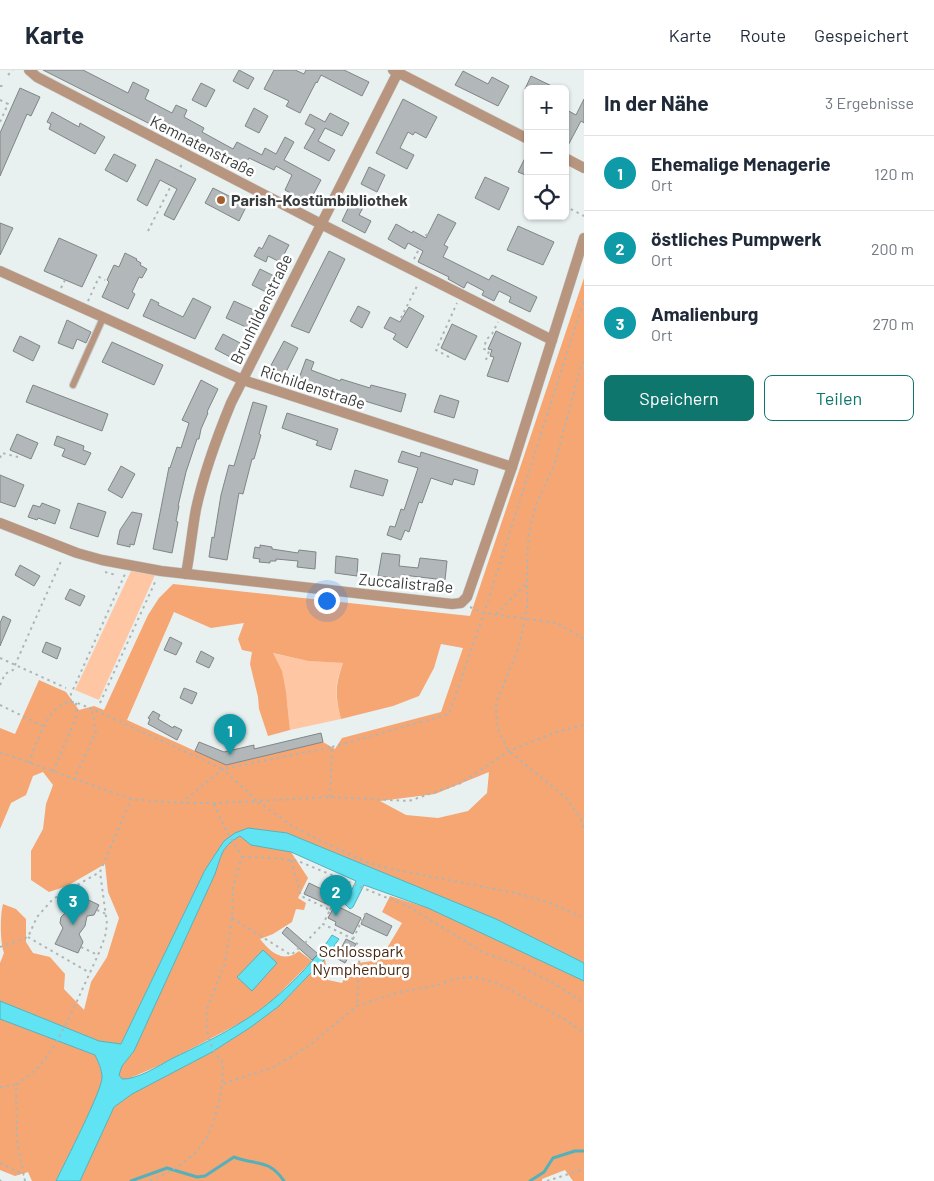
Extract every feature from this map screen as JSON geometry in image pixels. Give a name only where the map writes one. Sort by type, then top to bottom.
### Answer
[{"type":"street","name":"Kemnatenstraße","points":[[28,70],[37,77],[187,155],[552,340]]},
{"type":"street","points":[[396,71],[524,137]]},
{"type":"street","name":"Brunhildenstraße","points":[[186,574],[196,510],[210,458],[231,403],[396,71]]},
{"type":"street","points":[[569,160],[584,168]]},
{"type":"street","name":"Zuccalistraße","points":[[0,523],[77,553],[160,571],[452,604],[461,603],[467,596],[512,467],[584,238]]},
{"type":"street","name":"Richildenstraße","points":[[0,271],[243,380],[512,467]]},
{"type":"lane","points":[[73,385],[103,318]]},
{"type":"path","points":[[8,75],[13,70]]},
{"type":"path","points":[[0,100],[8,104],[0,122]]},
{"type":"path","points":[[3,116],[7,118]]},
{"type":"path","points":[[148,232],[187,155]]},
{"type":"path","points":[[569,208],[584,216]]},
{"type":"path","points":[[413,260],[426,235],[434,232]]},
{"type":"path","points":[[401,318],[422,275]]},
{"type":"path","points":[[93,290],[99,277],[105,280]]},
{"type":"path","points":[[449,357],[436,350],[461,294]]},
{"type":"path","points":[[486,360],[488,352],[484,349],[485,343],[496,327]]},
{"type":"path","points":[[584,361],[581,366],[554,466],[537,502],[529,532],[527,608],[519,647],[496,703],[496,728],[509,751],[566,798],[582,819],[584,831]]},
{"type":"path","points":[[0,458],[2,453],[18,457]]},
{"type":"path","points":[[0,685],[5,674],[13,670],[62,559]]},
{"type":"path","points":[[71,702],[71,694],[130,565]]},
{"type":"path","points":[[100,703],[160,571]]},
{"type":"path","points":[[496,614],[527,583]]},
{"type":"path","points":[[461,603],[484,613],[557,623],[584,639]]},
{"type":"path","points":[[0,658],[66,688]]},
{"type":"path","points":[[53,772],[77,715],[76,702]]},
{"type":"path","points":[[29,763],[45,722],[61,705],[76,702],[223,769],[257,801],[291,825],[367,862],[391,869],[511,892],[548,902],[584,918]]},
{"type":"path","points":[[0,704],[43,726]]},
{"type":"path","points":[[74,780],[96,731],[92,709]]},
{"type":"path","points":[[0,754],[131,799],[180,803],[330,797],[409,801],[461,783],[509,751],[556,732],[584,725]]},
{"type":"path","points":[[180,803],[223,769],[332,747],[330,797]]},
{"type":"path","points":[[0,1087],[16,1084],[39,1067],[55,1045],[66,1025],[90,973],[105,937],[107,915],[100,872],[131,799]]},
{"type":"path","points":[[150,1181],[171,1170],[196,1152],[208,1137],[218,1112],[223,1063],[214,1053],[208,1038],[206,1011],[225,963],[232,918],[233,887],[242,857],[213,803]]},
{"type":"path","points":[[242,857],[298,861],[409,907],[486,954],[511,962],[552,982],[584,1003]]},
{"type":"path","points":[[291,860],[300,896],[330,910]]},
{"type":"path","points":[[0,947],[28,937],[37,918],[53,899],[100,872]]},
{"type":"path","points":[[305,943],[323,924],[333,903]]},
{"type":"path","points":[[97,910],[107,915]]},
{"type":"path","points":[[353,939],[366,912]]},
{"type":"path","points":[[232,918],[291,955],[299,948]]},
{"type":"path","points":[[323,924],[353,939],[360,947],[357,1006]]},
{"type":"path","points":[[28,937],[90,973]]},
{"type":"path","points":[[81,946],[98,955]]},
{"type":"path","points":[[222,1084],[272,1068],[310,1045],[357,1006],[396,993],[438,985],[453,979],[475,977],[497,983],[563,1018],[584,1033]]},
{"type":"path","points":[[16,1084],[17,1142],[26,1181]]},
{"type":"path","points":[[0,1164],[24,1175]]},
{"type":"path","points":[[547,1181],[584,1168]]},
{"type":"shaded area","points":[[584,278],[584,963],[496,919],[287,833],[248,828],[224,841],[205,870],[121,1044],[99,1041],[0,1001],[0,963],[4,953],[1,929],[3,904],[16,909],[26,919],[26,942],[33,953],[50,957],[65,974],[64,989],[84,1010],[91,982],[107,957],[119,918],[108,892],[105,864],[67,886],[49,892],[31,880],[31,851],[43,829],[46,804],[53,785],[43,772],[33,776],[26,795],[11,803],[0,829],[0,728],[15,734],[39,680],[66,692],[79,710],[94,706],[104,710],[148,615],[159,598],[173,584],[470,616]],"holes":[[[174,612],[211,628],[244,623],[238,639],[242,650],[252,652],[250,664],[259,709],[268,736],[290,730],[282,671],[273,653],[308,661],[343,663],[338,678],[337,691],[341,719],[393,706],[419,696],[434,668],[441,644],[463,648],[441,712],[342,738],[335,749],[323,742],[226,765],[127,720]],[[489,772],[487,793],[468,811],[438,818],[406,815],[380,801],[435,794]]]},
{"type":"shaded area","points":[[131,571],[155,575],[99,700],[75,690]]},
{"type":"shaded area","points":[[272,653],[308,661],[343,663],[336,691],[341,719],[290,730],[283,682]]},
{"type":"shaded area","points":[[240,836],[251,845],[291,852],[308,878],[298,898],[306,903],[304,910],[296,909],[292,922],[273,934],[260,939],[278,955],[288,956],[299,951],[312,961],[274,999],[246,1020],[158,1066],[128,1079],[122,1079],[119,1075],[122,1066],[134,1051],[215,874],[221,856],[229,844]]},
{"type":"shaded area","points":[[390,896],[428,908],[584,981],[584,1181],[573,1181],[565,1170],[542,1179],[542,1181],[80,1181],[114,1107],[132,1094],[212,1052],[251,1027],[279,1006],[325,959],[328,980],[342,983],[351,964],[380,960],[402,923],[382,912]]},
{"type":"shaded area","points":[[0,1019],[95,1055],[100,1066],[101,1084],[56,1181],[32,1181],[28,1172],[15,1176],[0,1170]]},
{"type":"water","points":[[248,828],[287,833],[496,919],[584,963],[584,981],[428,908],[364,885],[353,907],[350,909],[345,904],[356,881],[291,852],[251,845],[240,836],[229,844],[221,856],[215,874],[134,1051],[122,1066],[119,1075],[122,1079],[128,1079],[147,1072],[245,1020],[269,1003],[293,982],[315,958],[332,935],[339,939],[325,959],[279,1006],[251,1027],[212,1052],[132,1094],[114,1107],[80,1181],[56,1181],[101,1084],[101,1069],[95,1055],[0,1019],[0,1001],[99,1041],[121,1044],[205,870],[224,841],[235,833]]},
{"type":"water","points":[[263,950],[277,963],[252,991],[237,977]]},
{"type":"building","points":[[43,70],[83,70],[128,93],[133,82],[149,90],[145,99],[172,113],[176,105],[187,110],[184,117],[204,128],[202,132],[233,149],[237,142],[262,155],[265,148],[276,154],[285,137],[294,142],[284,160],[321,180],[307,206],[294,199],[296,196],[285,190],[292,175],[276,166],[274,170],[249,158],[241,173],[162,130]]},
{"type":"building","points":[[239,70],[254,78],[248,89],[233,81]]},
{"type":"building","points":[[274,70],[295,70],[304,74],[306,70],[344,70],[369,82],[362,96],[321,75],[300,113],[286,106],[289,101],[264,89]]},
{"type":"building","points":[[463,71],[488,84],[492,77],[509,86],[498,106],[455,85]]},
{"type":"building","points":[[531,76],[550,85],[527,85]]},
{"type":"building","points":[[201,83],[215,90],[206,107],[192,100]]},
{"type":"building","points":[[20,88],[40,97],[31,116],[27,114],[0,176],[0,133]]},
{"type":"building","points":[[403,99],[437,117],[426,138],[415,132],[413,135],[408,132],[400,148],[414,155],[407,169],[376,153]]},
{"type":"building","points":[[584,99],[584,123],[581,121],[569,144],[569,111],[576,115]]},
{"type":"building","points":[[254,108],[268,116],[259,133],[245,126]]},
{"type":"building","points":[[52,112],[79,127],[80,123],[105,137],[95,154],[49,129],[51,124],[47,122]]},
{"type":"building","points":[[330,113],[349,123],[342,136],[325,128],[318,141],[335,150],[329,161],[304,148],[315,129],[305,124],[310,114],[325,122]]},
{"type":"building","points":[[114,154],[136,165],[127,182],[105,170]]},
{"type":"building","points":[[156,159],[196,179],[174,220],[164,215],[177,189],[160,180],[147,206],[137,200]]},
{"type":"building","points":[[524,160],[524,174],[518,172]]},
{"type":"building","points":[[369,167],[385,175],[377,192],[361,184]]},
{"type":"building","points":[[485,177],[509,188],[499,210],[475,198]]},
{"type":"building","points":[[213,188],[247,205],[239,221],[205,203]]},
{"type":"building","points":[[353,198],[365,204],[359,215],[371,221],[365,233],[342,221]]},
{"type":"building","points":[[438,214],[456,223],[444,245],[448,247],[443,257],[489,280],[492,275],[537,297],[530,312],[509,302],[511,297],[499,291],[494,301],[482,295],[484,291],[467,282],[464,288],[448,279],[449,277],[418,262],[423,251],[408,243],[405,249],[388,239],[396,224],[426,238]]},
{"type":"building","points":[[0,223],[13,228],[0,255]]},
{"type":"building","points":[[518,226],[554,242],[543,265],[507,250]]},
{"type":"building","points":[[269,235],[289,245],[280,262],[268,256],[266,262],[254,256],[259,247],[262,249]]},
{"type":"building","points":[[59,238],[97,255],[82,287],[44,271]]},
{"type":"building","points":[[329,251],[345,259],[309,333],[291,326]]},
{"type":"building","points":[[125,253],[137,259],[141,263],[140,265],[147,269],[142,278],[139,277],[132,292],[135,294],[128,309],[102,297],[114,265],[119,267]]},
{"type":"building","points":[[260,269],[274,276],[266,292],[252,285]]},
{"type":"building","points":[[193,298],[211,307],[195,339],[143,316],[151,299],[159,303],[158,305],[183,317]]},
{"type":"building","points":[[234,301],[256,311],[248,328],[226,318]]},
{"type":"building","points":[[358,306],[370,312],[362,328],[350,321]]},
{"type":"building","points":[[409,307],[424,316],[407,348],[393,339],[396,334],[384,328],[390,317],[400,322]]},
{"type":"building","points":[[67,320],[91,332],[86,343],[77,339],[73,349],[58,343]]},
{"type":"building","points":[[452,324],[477,336],[465,360],[441,348]]},
{"type":"building","points":[[496,331],[521,343],[508,382],[487,376],[494,357],[490,356],[492,350],[488,349]]},
{"type":"building","points":[[223,334],[242,344],[234,359],[215,349]]},
{"type":"building","points":[[20,336],[40,346],[33,361],[13,351]]},
{"type":"building","points":[[284,341],[298,348],[284,376],[269,369]]},
{"type":"building","points":[[112,342],[163,365],[154,385],[102,362]]},
{"type":"building","points":[[306,359],[314,362],[311,370],[340,381],[341,379],[370,388],[371,385],[406,394],[401,412],[322,388],[321,390],[298,381]]},
{"type":"building","points":[[201,380],[218,389],[207,412],[186,472],[178,506],[176,521],[178,522],[172,553],[153,549],[169,467],[177,447],[181,448],[189,423],[182,420]]},
{"type":"building","points":[[33,385],[108,414],[102,431],[26,402]]},
{"type":"building","points":[[440,395],[459,401],[454,418],[434,412]]},
{"type":"building","points":[[253,402],[267,406],[259,434],[261,435],[254,459],[252,459],[243,494],[239,493],[227,560],[209,557],[229,465],[234,466]]},
{"type":"building","points":[[287,413],[338,429],[331,450],[316,445],[318,441],[282,428]]},
{"type":"building","points":[[17,434],[38,443],[31,459],[10,450]]},
{"type":"building","points":[[57,436],[84,446],[83,450],[91,453],[85,465],[62,456],[65,449],[54,445]]},
{"type":"building","points":[[402,451],[420,457],[421,452],[478,470],[474,485],[454,479],[452,485],[431,478],[422,503],[419,502],[409,532],[405,530],[401,540],[387,535],[390,526],[395,527],[401,509],[404,510],[418,468],[398,462]]},
{"type":"building","points":[[121,466],[135,474],[122,498],[108,490]]},
{"type":"building","points":[[355,470],[388,480],[383,496],[350,487]]},
{"type":"building","points":[[0,475],[24,485],[15,507],[0,502]]},
{"type":"building","points":[[42,503],[60,510],[55,524],[38,518],[37,520],[28,517],[33,505],[40,507]]},
{"type":"building","points":[[78,503],[106,512],[98,537],[70,528]]},
{"type":"building","points":[[132,512],[142,514],[134,545],[130,544],[130,547],[117,544],[120,530]]},
{"type":"building","points":[[260,545],[298,553],[299,550],[316,552],[315,569],[297,567],[298,561],[276,559],[276,561],[270,561],[270,563],[259,562],[260,559],[253,558],[255,547],[260,548]]},
{"type":"building","points":[[382,553],[400,555],[399,566],[418,568],[420,558],[447,561],[445,580],[403,575],[403,579],[378,576]]},
{"type":"building","points":[[336,556],[358,559],[357,576],[335,573]]},
{"type":"building","points":[[20,565],[40,576],[34,586],[15,575]]},
{"type":"building","points":[[70,589],[85,596],[80,606],[65,599]]},
{"type":"building","points":[[3,616],[11,620],[0,646],[0,623]]},
{"type":"building","points":[[170,637],[182,643],[176,655],[164,650]]},
{"type":"building","points":[[46,642],[61,648],[57,659],[42,652]]},
{"type":"building","points":[[201,651],[214,658],[209,668],[196,662]]},
{"type":"building","points":[[184,688],[197,693],[192,704],[180,698]]},
{"type":"building","points":[[153,711],[160,715],[158,719],[173,728],[174,726],[182,730],[177,740],[148,724],[150,719],[148,718]]},
{"type":"building","points":[[321,733],[323,742],[226,765],[195,751],[199,742],[224,752],[254,745],[254,749]]},
{"type":"building","points":[[309,883],[334,895],[329,905],[304,894]]},
{"type":"building","points":[[78,895],[99,905],[94,915],[87,916],[85,926],[79,934],[83,942],[78,953],[55,944],[63,928],[60,923],[61,917],[71,910]]},
{"type":"building","points":[[335,905],[361,918],[353,934],[335,925],[336,922],[328,918]]},
{"type":"building","points":[[366,913],[392,926],[387,936],[361,924]]},
{"type":"building","points":[[287,927],[318,954],[312,960],[282,933]]},
{"type":"building","points":[[346,939],[356,944],[345,963],[336,958]]},
{"type":"waterway","points":[[530,1181],[544,1172],[553,1158],[575,1151],[584,1151]]},
{"type":"waterway","points":[[131,1181],[167,1168],[197,1177],[205,1176],[234,1157],[267,1166],[273,1169],[284,1181]]},
{"type":"place","name":"Parish-Kostümbibliothek","points":[[221,200]]},
{"type":"place","name":"Ehemalige Menagerie","points":[[230,755]]},
{"type":"place","name":"östliches Pumpwerk","points":[[336,916]]},
{"type":"place","name":"Amalienburg","points":[[73,925]]},
{"type":"park label","name":"Schlosspark Nymphenburg","points":[[361,960]]}]
